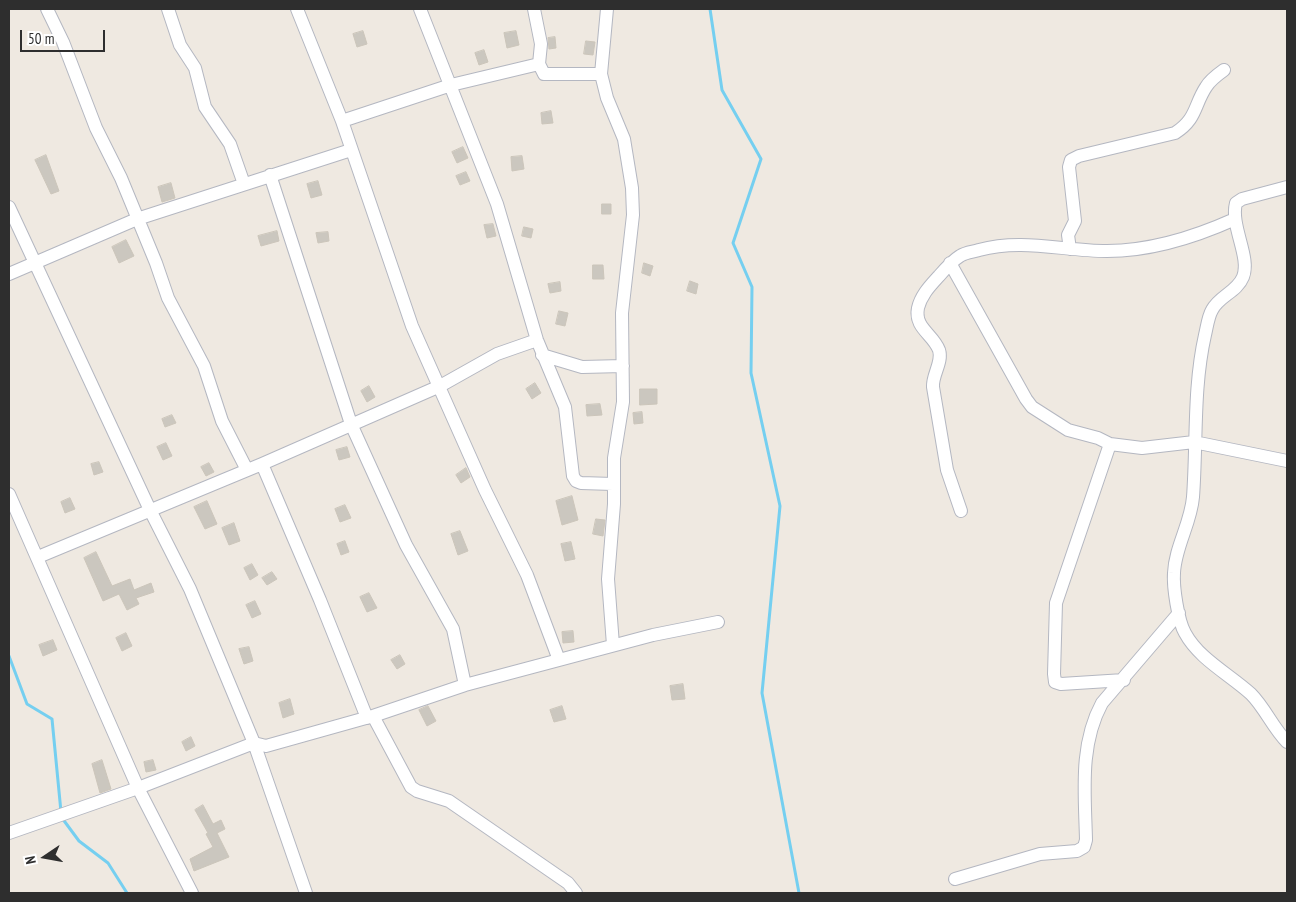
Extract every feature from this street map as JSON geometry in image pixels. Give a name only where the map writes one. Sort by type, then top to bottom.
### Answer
[{"type":"street","points":[[47,9],[64,42],[96,128],[121,178],[172,306],[204,366],[222,421],[247,470]]},
{"type":"street","points":[[168,9],[180,44],[195,68],[205,107],[230,144],[244,184]]},
{"type":"street","points":[[298,9],[342,121],[412,326],[485,490],[527,575],[559,660]]},
{"type":"street","points":[[420,9],[497,204],[542,355],[565,407],[576,481],[613,484]]},
{"type":"street","points":[[534,9],[541,44],[539,64],[544,74],[549,76],[568,73],[601,74]]},
{"type":"street","points":[[607,9],[601,74],[607,98],[624,139],[632,188],[633,215],[622,312],[623,402],[614,458],[614,504],[608,579],[613,645]]},
{"type":"street","points":[[342,121],[451,85],[539,64]]},
{"type":"street","points":[[1070,249],[1068,235],[1075,221],[1069,167],[1071,160],[1175,133],[1186,126],[1194,114],[1205,88],[1224,70]]},
{"type":"street","points":[[9,274],[137,219],[351,150]]},
{"type":"street","points":[[270,175],[351,424],[406,545],[453,629],[465,685]]},
{"type":"street","points":[[1287,187],[1242,199],[1236,203],[1235,219],[1245,267],[1243,277],[1236,289],[1216,304],[1209,318],[1201,353],[1194,442],[1193,497],[1190,516],[1175,562],[1174,576],[1179,614],[1184,632],[1197,649],[1250,693],[1287,742]]},
{"type":"street","points":[[9,207],[150,510],[190,589],[254,743],[306,893]]},
{"type":"street","points":[[962,511],[947,470],[932,387],[932,378],[940,358],[938,349],[918,322],[922,296],[950,264],[962,254],[1005,244],[1030,244],[1108,251],[1154,245],[1199,235],[1235,219]]},
{"type":"street","points":[[950,264],[1032,407],[1068,430],[1098,438],[1110,444],[1142,448],[1194,442],[1287,461]]},
{"type":"street","points":[[38,557],[262,464],[440,386],[497,354],[537,340]]},
{"type":"street","points":[[542,355],[582,368],[623,366]]},
{"type":"street","points":[[1110,444],[1056,603],[1054,674],[1055,682],[1061,684],[1124,680]]},
{"type":"street","points":[[262,464],[370,717],[411,787],[417,791],[449,802],[568,883],[576,893]]},
{"type":"street","points":[[9,494],[138,788],[192,893]]},
{"type":"street","points":[[955,879],[1032,856],[1077,851],[1084,847],[1086,840],[1085,761],[1095,716],[1102,704],[1179,614]]},
{"type":"street","points":[[9,833],[138,788],[254,743],[266,746],[370,717],[465,685],[613,645],[718,622]]},
{"type":"building","points":[[363,31],[367,44],[357,47],[353,34]]},
{"type":"building","points":[[516,31],[519,45],[507,48],[504,33]]},
{"type":"building","points":[[555,37],[556,48],[549,49],[548,38]]},
{"type":"building","points":[[586,41],[595,42],[593,55],[584,54]]},
{"type":"building","points":[[484,50],[488,62],[479,65],[475,53]]},
{"type":"building","points":[[551,111],[553,123],[542,124],[541,113]]},
{"type":"building","points":[[463,147],[468,158],[457,163],[452,152]]},
{"type":"building","points":[[46,155],[59,191],[51,194],[35,160]]},
{"type":"building","points":[[522,156],[524,169],[512,171],[511,157]]},
{"type":"building","points":[[466,172],[470,181],[460,185],[456,176]]},
{"type":"building","points":[[318,181],[322,195],[311,198],[307,184]]},
{"type":"building","points":[[171,183],[175,198],[162,202],[158,187]]},
{"type":"building","points":[[602,204],[611,204],[611,214],[602,214]]},
{"type":"building","points":[[493,224],[496,236],[487,238],[484,225]]},
{"type":"building","points":[[524,227],[533,229],[531,238],[522,236]]},
{"type":"building","points":[[277,231],[279,241],[261,246],[258,236]]},
{"type":"building","points":[[328,232],[329,241],[318,243],[316,233]]},
{"type":"building","points":[[126,240],[134,256],[119,263],[112,247]]},
{"type":"building","points":[[644,263],[653,266],[650,276],[642,273]]},
{"type":"building","points":[[593,265],[603,265],[604,279],[593,279]]},
{"type":"building","points":[[690,281],[698,284],[696,294],[687,291]]},
{"type":"building","points":[[560,282],[561,291],[550,293],[548,284]]},
{"type":"building","points":[[559,311],[568,313],[565,326],[556,324]]},
{"type":"building","points":[[535,383],[541,393],[532,399],[526,389]]},
{"type":"building","points":[[369,386],[375,397],[367,402],[361,391]]},
{"type":"building","points":[[640,389],[657,389],[657,404],[640,405]]},
{"type":"building","points":[[600,404],[602,415],[587,416],[586,405]]},
{"type":"building","points":[[642,412],[643,423],[634,424],[633,413]]},
{"type":"building","points":[[172,415],[176,423],[165,427],[162,419]]},
{"type":"building","points":[[166,443],[172,456],[163,460],[157,447]]},
{"type":"building","points":[[347,447],[350,457],[339,460],[336,450]]},
{"type":"building","points":[[99,462],[103,472],[94,475],[91,464]]},
{"type":"building","points":[[209,463],[214,472],[206,476],[201,467]]},
{"type":"building","points":[[466,468],[470,477],[461,483],[456,475]]},
{"type":"building","points":[[572,496],[578,520],[562,525],[556,501]]},
{"type":"building","points":[[70,498],[75,509],[65,513],[61,502]]},
{"type":"building","points":[[207,501],[217,524],[205,529],[194,507]]},
{"type":"building","points":[[345,505],[351,518],[340,522],[335,509]]},
{"type":"building","points":[[596,519],[605,520],[603,536],[593,534]]},
{"type":"building","points":[[234,523],[240,541],[229,545],[222,528]]},
{"type":"building","points":[[460,531],[468,551],[458,555],[451,534]]},
{"type":"building","points":[[345,541],[349,552],[341,555],[337,544]]},
{"type":"building","points":[[571,542],[575,559],[565,561],[561,544]]},
{"type":"building","points":[[96,552],[112,586],[130,579],[134,590],[151,583],[154,592],[136,598],[139,604],[127,610],[119,594],[103,601],[84,558]]},
{"type":"building","points":[[252,564],[258,575],[250,580],[244,568]]},
{"type":"building","points":[[272,572],[277,579],[267,585],[262,578]]},
{"type":"building","points":[[369,593],[377,608],[367,612],[360,597]]},
{"type":"building","points":[[255,601],[261,614],[252,618],[246,605]]},
{"type":"building","points":[[573,631],[574,642],[563,643],[562,632]]},
{"type":"building","points":[[126,633],[132,646],[122,651],[116,638]]},
{"type":"building","points":[[53,640],[57,650],[43,656],[39,645]]},
{"type":"building","points":[[249,647],[253,661],[244,664],[239,649]]},
{"type":"building","points":[[400,655],[405,664],[397,669],[391,660]]},
{"type":"building","points":[[683,684],[685,699],[672,700],[670,686]]},
{"type":"building","points":[[290,699],[294,714],[283,718],[279,703]]},
{"type":"building","points":[[428,706],[436,721],[427,726],[419,710]]},
{"type":"building","points":[[562,706],[566,719],[554,722],[550,710]]},
{"type":"building","points":[[191,737],[195,746],[186,751],[182,742]]},
{"type":"building","points":[[102,760],[111,789],[100,793],[92,764]]},
{"type":"building","points":[[153,760],[156,770],[146,772],[144,762]]},
{"type":"building","points":[[203,805],[213,824],[221,820],[225,829],[217,833],[229,857],[194,871],[190,859],[213,847],[206,834],[208,833],[195,810]]},
{"type":"waterway","points":[[710,9],[722,90],[761,159],[733,243],[752,287],[751,373],[780,506],[762,693],[799,893]]},
{"type":"waterway","points":[[9,656],[27,704],[52,719],[61,812]]},
{"type":"waterway","points":[[62,818],[79,841],[108,863],[127,893]]}]
